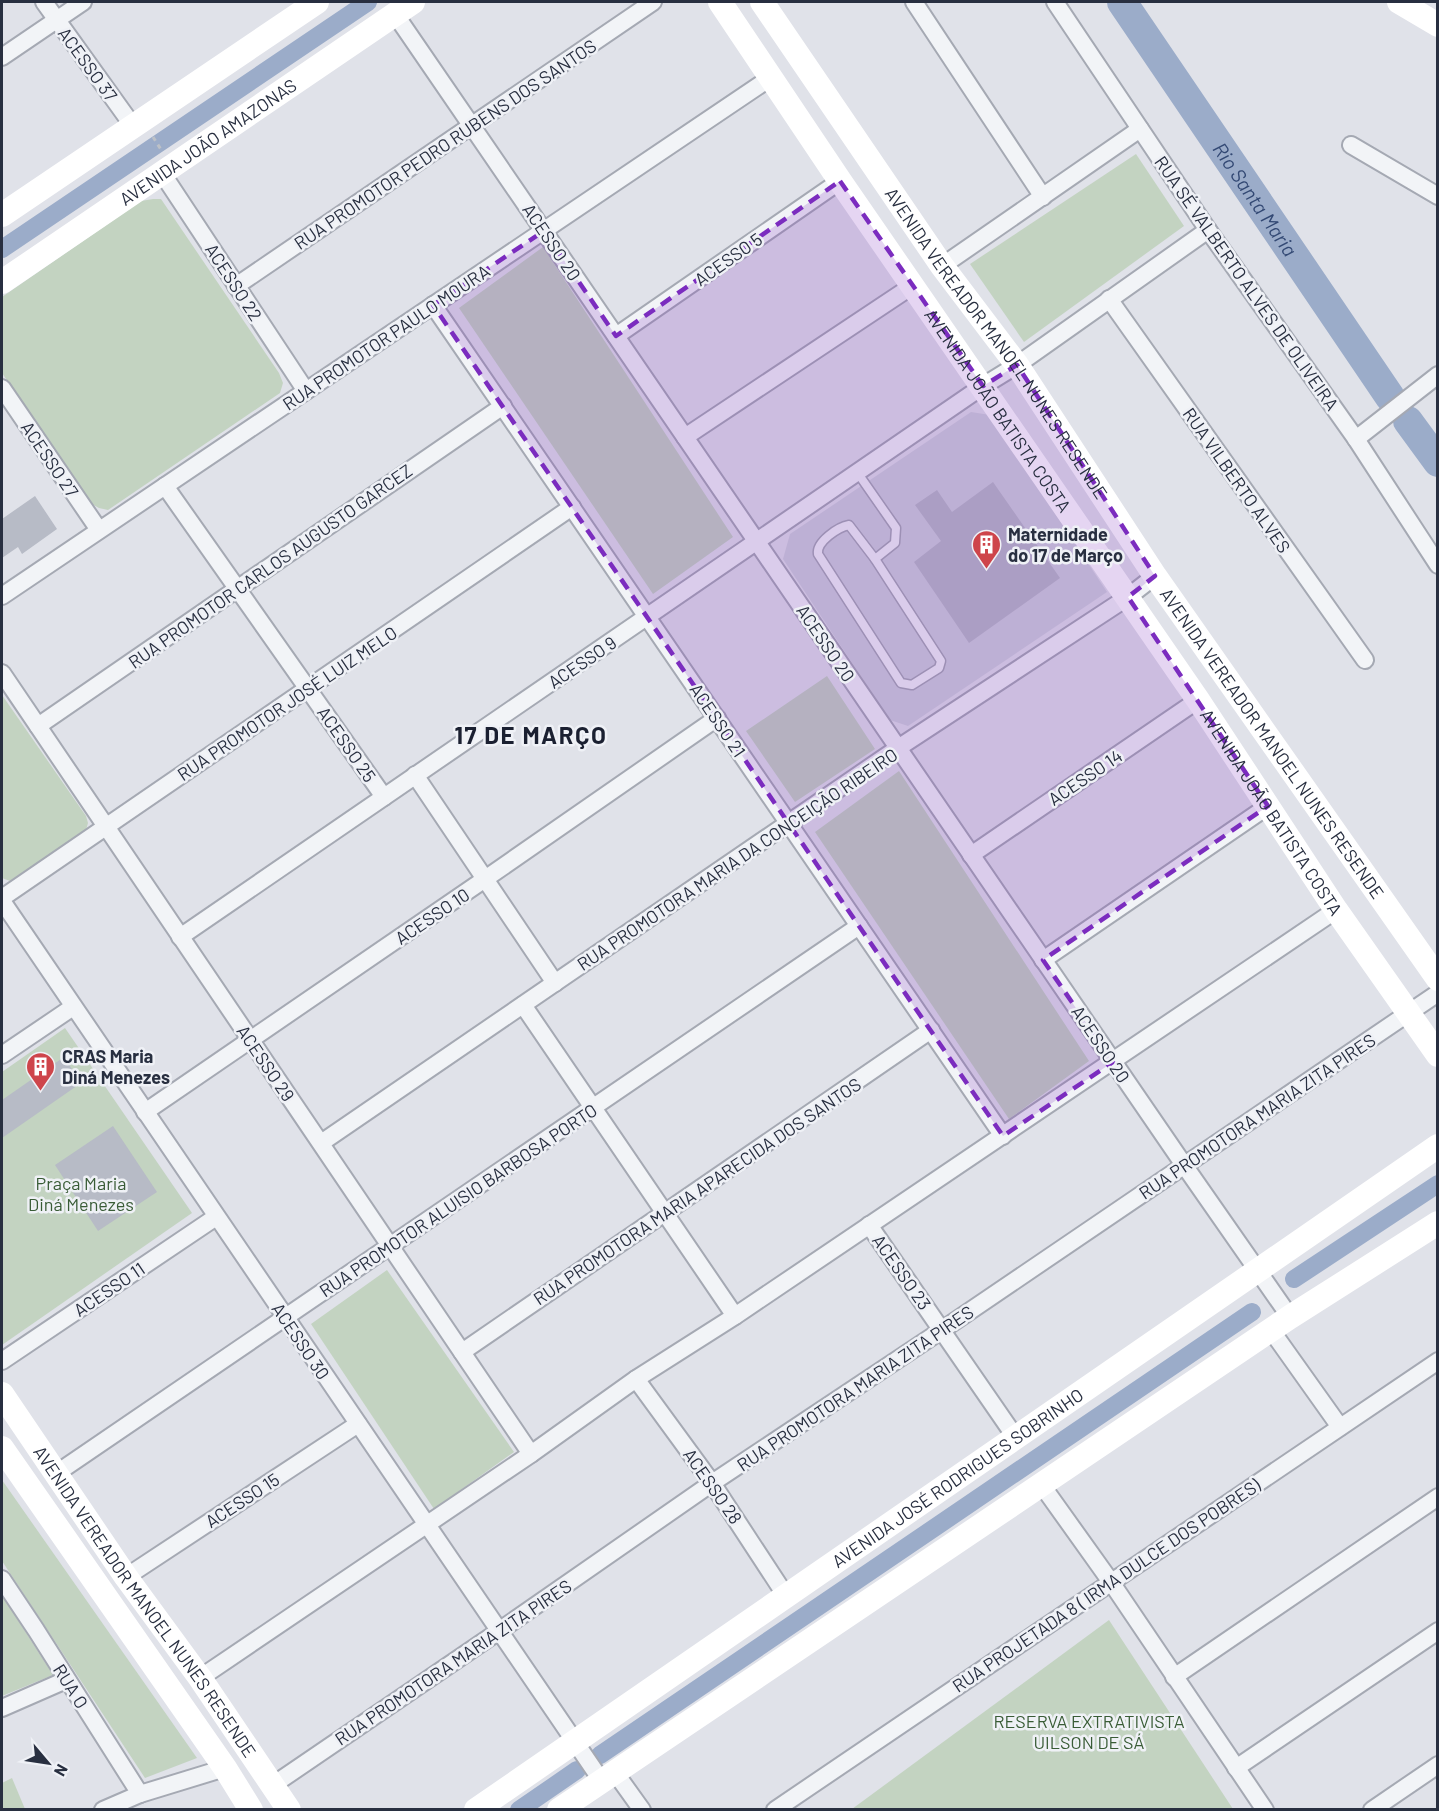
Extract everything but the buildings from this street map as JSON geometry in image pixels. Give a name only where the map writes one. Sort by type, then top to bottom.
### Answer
[{"type":"street","name":"ACESSO 37","points":[[44,2],[141,128]]},
{"type":"street","points":[[2,57],[84,2]]},
{"type":"street","points":[[2,215],[141,128],[317,2]]},
{"type":"street","name":"RUA PROMOTOR PEDRO RUBENS DOS SANTOS","points":[[236,286],[653,2]]},
{"type":"street","name":"AVENIDA JOÃO BATISTA COSTA","points":[[720,2],[912,286],[1198,699],[1336,910],[1437,1055]]},
{"type":"street","name":"AVENIDA VEREADOR MANOEL NUNES RESENDE","points":[[762,2],[942,266],[1017,365],[1155,576],[1437,979]]},
{"type":"street","points":[[914,2],[1043,196]]},
{"type":"street","name":"RUA SÉ VALBERTO ALVES DE OLIVEIRA","points":[[1055,2],[1208,230],[1356,439],[1437,565]]},
{"type":"street","points":[[1399,2],[1437,26]]},
{"type":"street","name":"ACESSO 20","points":[[404,8],[472,125],[1257,1272],[1281,1324],[1340,1427]]},
{"type":"street","name":"AVENIDA JOÃO AMAZONAS","points":[[2,282],[164,165],[404,8]]},
{"type":"street","name":"RUA PROMOTOR PAULO MOURA","points":[[2,596],[770,78]]},
{"type":"street","points":[[942,266],[1140,129]]},
{"type":"street","points":[[1351,145],[1437,196]]},
{"type":"street","name":"ACESSO 22","points":[[164,165],[236,286],[306,391]]},
{"type":"street","name":"ACESSO 5","points":[[616,336],[840,181]]},
{"type":"street","name":"ACESSO 9","points":[[180,937],[857,472],[1017,365],[1208,230]]},
{"type":"street","points":[[685,437],[912,286]]},
{"type":"street","name":"RUA VILBERTO ALVES","points":[[1109,299],[1365,660]]},
{"type":"street","name":"ACESSO 21","points":[[433,305],[1003,1136]]},
{"type":"street","points":[[1356,439],[1437,375]]},
{"type":"street","name":"ACESSO 27","points":[[2,388],[99,530]]},
{"type":"street","name":"RUA PROMOTOR CARLOS AUGUSTO GARCEZ","points":[[38,726],[502,406]]},
{"type":"street","name":"ACESSO 25","points":[[165,486],[384,797]]},
{"type":"street","name":"RUA PROMOTOR JOSÉ LUIZ MELO","points":[[2,900],[106,826],[572,507]]},
{"type":"street","name":"RUA PROMOTORA MARIA DA CONCEIÇÃO RIBEIRO","points":[[321,1143],[898,748],[1128,597],[1155,576]]},
{"type":"street","name":"ACESSO 29","points":[[2,673],[531,1454]]},
{"type":"street","name":"ACESSO 14","points":[[971,855],[1198,699]]},
{"type":"street","name":"ACESSO 10","points":[[145,1112],[717,718]]},
{"type":"street","points":[[415,775],[555,983]]},
{"type":"street","points":[[1043,960],[1268,806]]},
{"type":"street","name":"ACESSO 30","points":[[2,900],[574,1740],[642,1809]]},
{"type":"street","points":[[200,1678],[531,1454],[636,1379],[735,1316],[1336,910]]},
{"type":"street","name":"RUA PROMOTOR ALUISIO BARBOSA PORTO","points":[[57,1473],[859,926]]},
{"type":"street","name":"RUA PROMOTORA MARIA ZITA PIRES","points":[[273,1785],[712,1483],[942,1330],[1437,993]]},
{"type":"street","points":[[523,1005],[735,1316]]},
{"type":"street","points":[[2,1055],[73,1007]]},
{"type":"street","name":"RUA PROMOTORA MARIA APARECIDA DOS SANTOS","points":[[462,1352],[931,1030]]},
{"type":"street","name":"AVENIDA JOSÉ RODRIGUES SOBRINHO","points":[[476,1809],[1437,1146]]},
{"type":"street","name":"ACESSO 11","points":[[2,1361],[216,1217]]},
{"type":"street","points":[[559,1809],[1041,1484],[1437,1223]]},
{"type":"street","name":"ACESSO 23","points":[[869,1225],[1016,1438]]},
{"type":"street","name":"RUA PROJETADA 8 ( IRMA DULCE DOS POBRES)","points":[[775,1809],[1437,1361]]},
{"type":"street","name":"ACESSO 28","points":[[636,1379],[712,1483],[786,1596]]},
{"type":"street","name":"AVENIDA VEREADOR MANOEL NUNES RESENDE","points":[[2,1394],[126,1577],[200,1678],[289,1809]]},
{"type":"street","name":"ACESSO 15","points":[[126,1577],[358,1424]]},
{"type":"street","name":"AVENIDA VEREADOR MANOEL NUNES RESENDE","points":[[2,1448],[225,1768],[251,1809]]},
{"type":"street","points":[[1041,1484],[1111,1582],[1265,1809]]},
{"type":"street","points":[[1174,1677],[1437,1497]]},
{"type":"street","name":"RUA O","points":[[2,1579],[140,1794]]},
{"type":"street","points":[[1236,1767],[1437,1631]]},
{"type":"street","points":[[2,1708],[66,1680]]},
{"type":"street","points":[[1372,1809],[1437,1765]]},
{"type":"street","points":[[103,1809],[140,1794],[225,1768]]},
{"type":"lane","points":[[857,472],[896,528],[895,543],[875,559]]},
{"type":"lane","points":[[849,525],[875,559],[941,662],[939,668],[912,685],[902,683],[818,554],[817,549],[819,544],[844,526],[849,525]]},
{"type":"path","points":[[141,128],[164,165]]},
{"type":"highlighted area","points":[[840,181],[983,386],[1017,365],[1155,576],[1128,597],[1268,806],[1043,960],[1113,1062],[1003,1136],[433,305],[544,231],[616,336]]},
{"type":"shaded area","points":[[971,412],[990,415],[1107,592],[908,726],[890,720],[783,559],[790,534]]},
{"type":"green space","points":[[1136,154],[1184,226],[1024,342],[970,264]]},
{"type":"green space","points":[[161,199],[279,373],[283,383],[280,393],[108,510],[90,503],[2,373],[2,297],[141,201]]},
{"type":"green space","points":[[543,247],[733,537],[653,594],[459,308]]},
{"type":"green space","points":[[827,676],[875,749],[795,802],[746,731]]},
{"type":"green space","points":[[2,695],[86,816],[88,823],[86,830],[10,881],[2,878]]},
{"type":"green space","points":[[899,771],[1089,1061],[1009,1119],[815,832]]},
{"type":"green space","name":"Praça Maria Diná Menezes","points":[[65,1028],[192,1213],[2,1345],[2,1072]]},
{"type":"green space","points":[[387,1270],[514,1452],[434,1509],[311,1324]]},
{"type":"green space","points":[[2,1480],[197,1758],[145,1778],[2,1561]]},
{"type":"green space","points":[[2,1595],[53,1675],[2,1696]]},
{"type":"green space","name":"RESERVA EXTRATIVISTA UILSON DE SÁ","points":[[1109,1620],[1233,1809],[852,1809]]},
{"type":"green space","points":[[12,1778],[25,1809],[2,1809],[2,1783]]},
{"type":"waterway","points":[[2,249],[368,2]]},
{"type":"waterway","name":"Rio Santa Maria","points":[[1122,2],[1390,397]]},
{"type":"waterway","name":"Rio Santa Maria","points":[[1408,421],[1438,462]]},
{"type":"waterway","points":[[1294,1279],[1438,1184]]},
{"type":"waterway","points":[[600,1755],[1252,1312]]},
{"type":"waterway","points":[[519,1810],[577,1770]]},
{"type":"place","name":"Maternidade do 17 de Março","points":[[987,570]]},
{"type":"place","name":"CRAS Maria Diná Menezes","points":[[41,1092]]},
{"type":"district","name":"17 DE MARÇO","points":[[531,734]]}]
